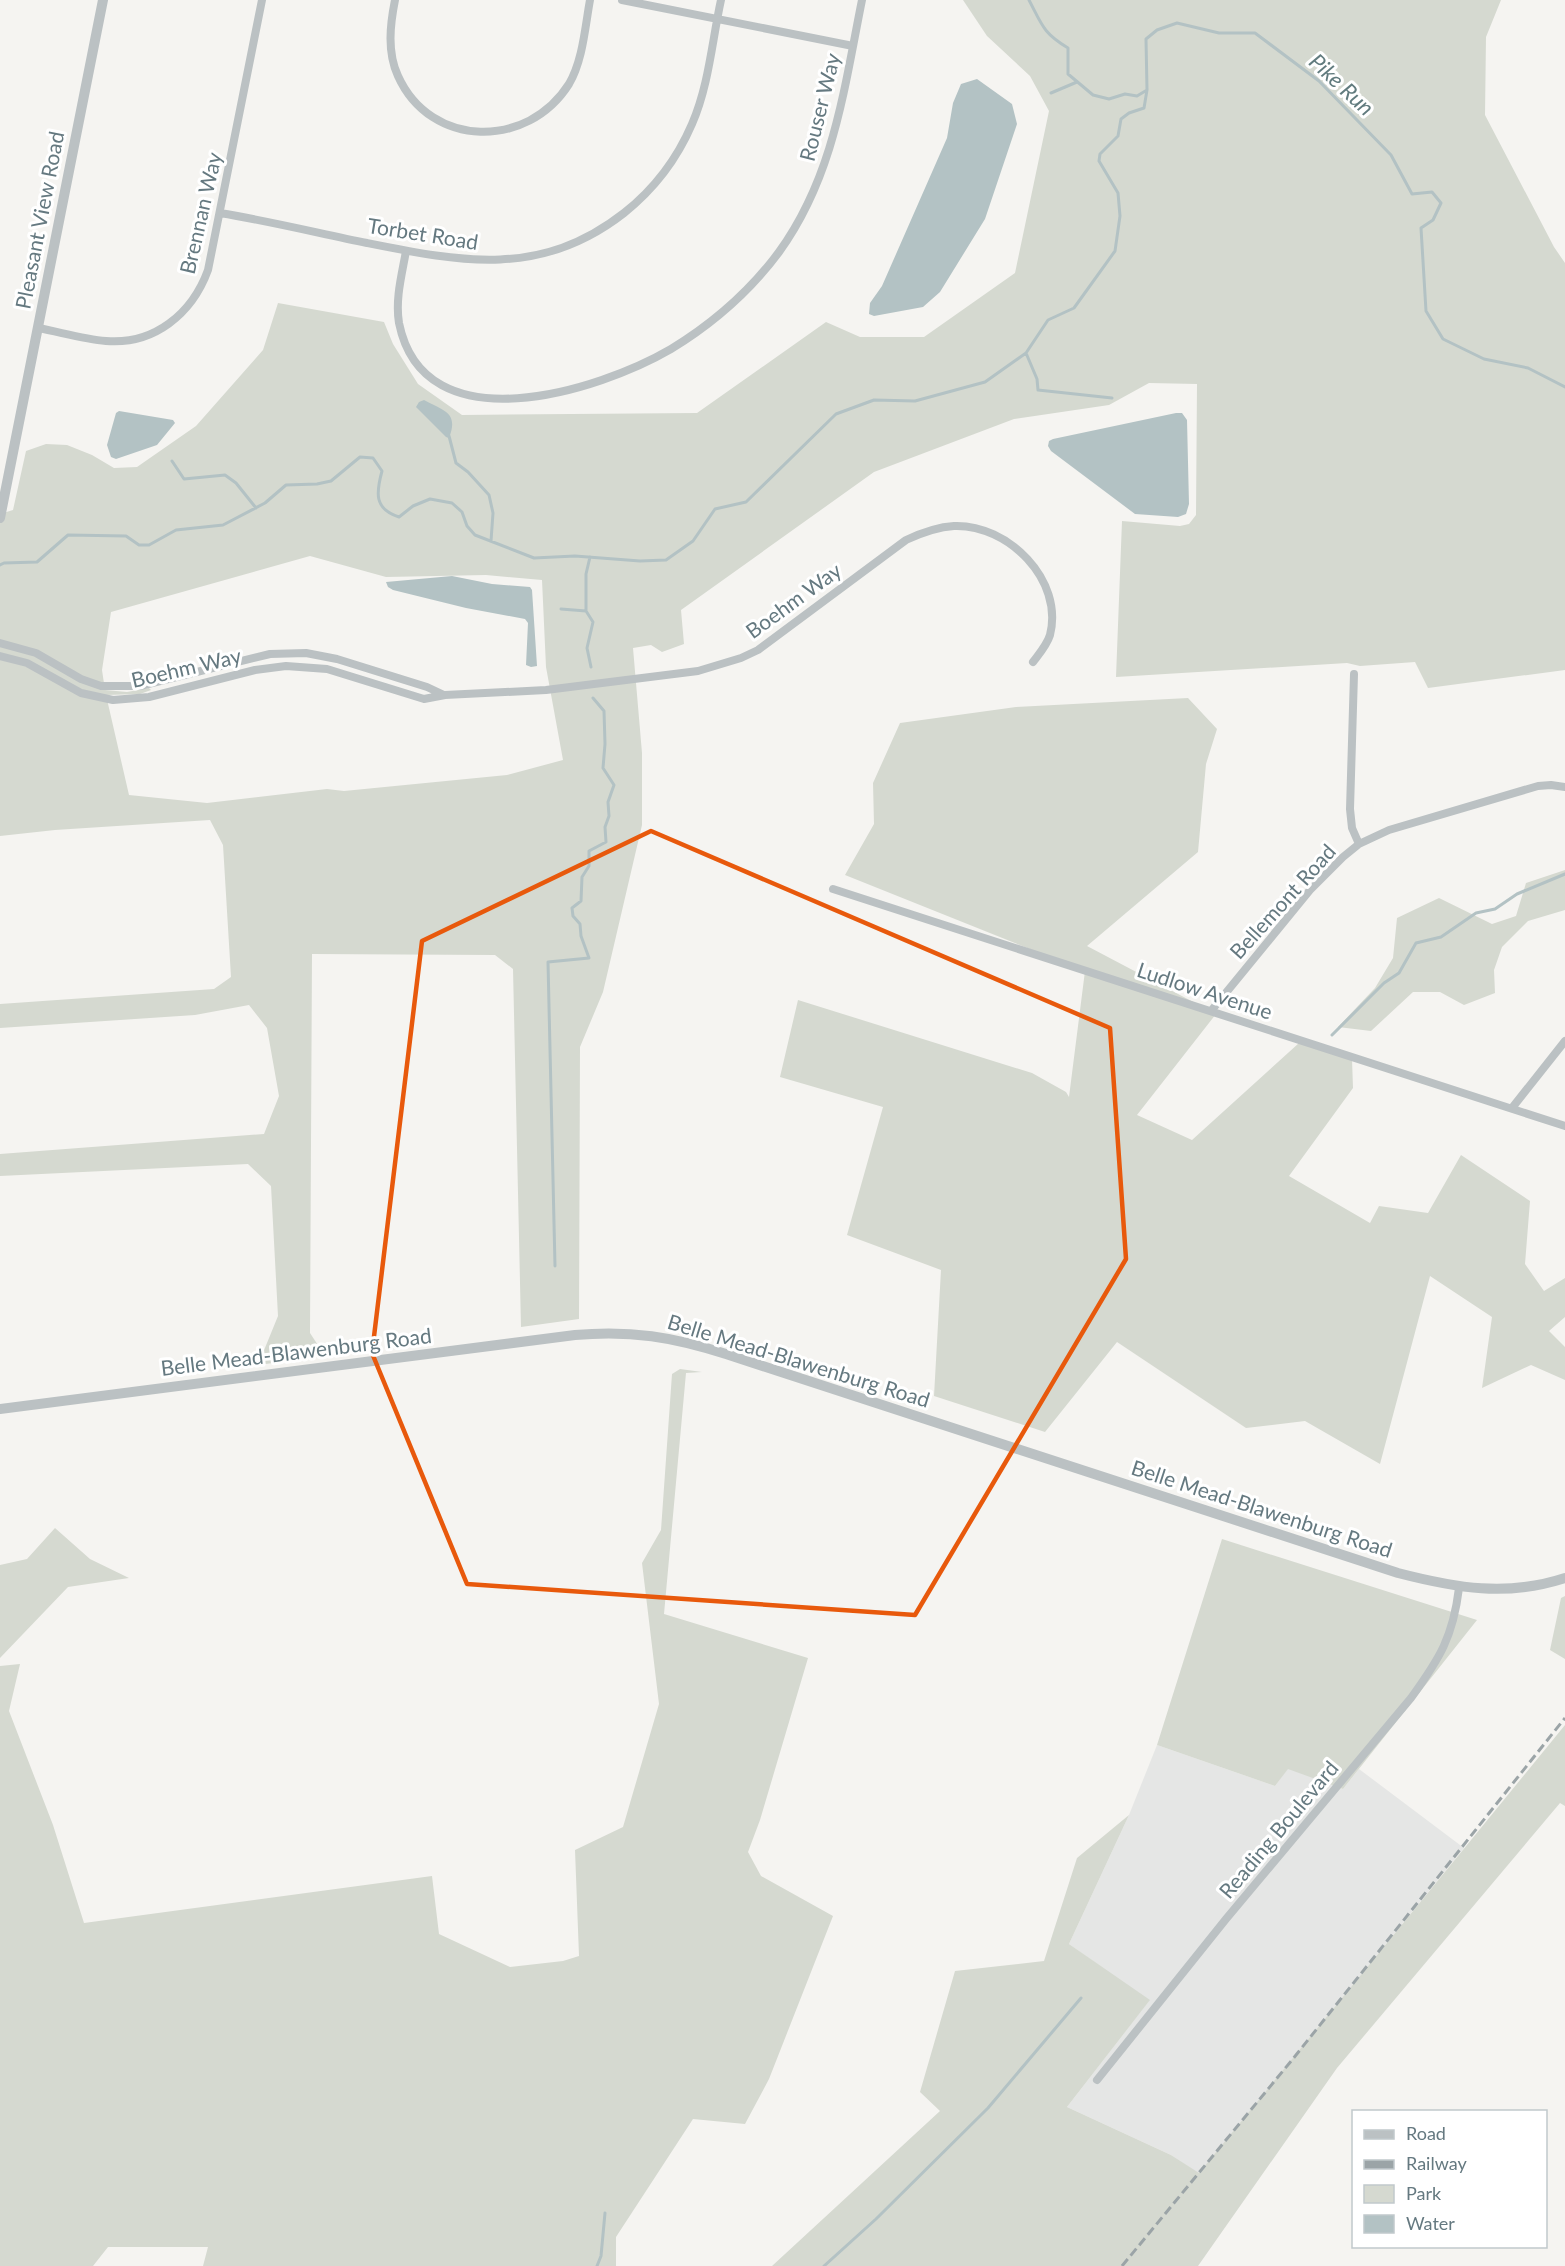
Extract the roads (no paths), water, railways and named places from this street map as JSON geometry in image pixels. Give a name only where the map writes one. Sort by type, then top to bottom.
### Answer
[{"type":"street","name":"Pleasant View Road","points":[[0,518],[103,0]]},
{"type":"street","name":"Brennan Way","points":[[38,328],[88,338],[124,341],[139,338],[166,327],[189,306],[204,282],[262,0]]},
{"type":"street","points":[[395,0],[391,30],[392,56],[398,76],[407,91],[418,105],[433,117],[469,131],[488,132],[508,130],[528,122],[545,112],[559,98],[570,82],[577,65],[590,0]]},
{"type":"street","points":[[622,0],[853,46]]},
{"type":"street","name":"Torbet Road","points":[[220,213],[463,260],[509,260],[529,257],[575,243],[614,221],[649,190],[662,176],[683,142],[704,90],[722,0]]},
{"type":"street","name":"Rouser Way","points":[[406,250],[398,307],[403,336],[413,356],[441,385],[478,399],[495,400],[547,394],[586,386],[645,363],[717,317],[758,278],[796,225],[823,170],[835,134],[862,0]]},
{"type":"street","name":"Boehm Way","points":[[0,656],[27,663],[78,692],[98,698],[130,700],[267,668],[309,667],[345,675],[424,699],[444,695],[546,690],[698,671],[721,666],[741,658],[773,640],[906,540],[940,527],[955,526],[987,531],[1003,538],[1019,550],[1040,575],[1049,603],[1051,623],[1049,637],[1033,663]]},
{"type":"street","name":"Boehm Way","points":[[0,643],[36,653],[83,680],[101,686],[124,688],[140,686],[262,656],[306,653],[346,662],[427,687],[444,695]]},
{"type":"street","name":"Boehm Way","points":[[262,656],[267,668]]},
{"type":"street","points":[[345,675],[346,662]]},
{"type":"street","points":[[1354,674],[1350,809],[1352,828],[1359,844]]},
{"type":"street","points":[[78,692],[83,680]]},
{"type":"street","name":"Bellemont Road","points":[[1211,1011],[1310,890],[1359,844],[1400,826],[1538,786],[1565,787]]},
{"type":"street","name":"Ludlow Avenue","points":[[833,889],[1565,1126]]},
{"type":"street","points":[[1512,1108],[1565,1041]]},
{"type":"street","name":"Belle Mead-Blawenburg Road","points":[[0,1409],[575,1335],[608,1332],[636,1333],[677,1339],[717,1351],[1398,1573],[1459,1588],[1487,1590],[1523,1587],[1565,1578]]},
{"type":"street","name":"Reading Boulevard","points":[[1096,2080],[1226,1919],[1404,1706],[1435,1665],[1452,1627],[1459,1588]]},
{"type":"water","points":[[977,79],[1012,104],[1017,124],[985,219],[940,292],[923,307],[874,316],[869,314],[870,303],[882,286],[947,138],[953,103],[961,84]]},
{"type":"water","points":[[424,400],[451,417],[452,429],[449,438],[416,407]]},
{"type":"water","points":[[119,411],[173,420],[175,423],[157,445],[116,459],[111,457],[107,445],[116,413]]},
{"type":"water","points":[[1182,413],[1187,420],[1189,504],[1186,514],[1178,517],[1135,514],[1051,451],[1048,446],[1049,441],[1053,439]]},
{"type":"water","points":[[452,576],[492,584],[530,587],[537,666],[526,665],[528,623],[525,619],[466,608],[393,590],[386,582]]},
{"type":"waterway","name":"Pike Run","points":[[1029,0],[1048,33],[1068,48],[1068,74],[1093,95],[1109,99],[1125,94],[1137,96],[1147,90],[1146,39],[1157,30],[1177,23],[1219,33],[1255,33],[1319,81],[1391,155],[1412,194],[1432,192],[1441,203],[1433,220],[1421,228],[1426,311],[1443,339],[1484,359],[1528,368],[1565,387]]},
{"type":"waterway","points":[[1051,93],[1077,82]]},
{"type":"waterway","points":[[0,565],[37,562],[68,535],[126,536],[139,545],[149,545],[176,530],[223,525],[265,503],[286,485],[331,481],[360,457],[373,458],[382,471],[378,493],[381,505],[385,510],[399,517],[413,506],[430,499],[452,503],[462,512],[467,526],[475,535],[534,558],[575,556],[640,561],[666,560],[693,541],[715,509],[746,502],[836,414],[874,400],[915,401],[985,382],[1026,353],[1048,320],[1074,308],[1115,251],[1120,216],[1118,193],[1099,161],[1100,154],[1118,136],[1121,119],[1129,113],[1144,108],[1147,90]]},
{"type":"waterway","points":[[1026,353],[1037,379],[1038,390],[1112,398]]},
{"type":"waterway","points":[[449,436],[456,463],[468,472],[489,495],[493,513],[491,541]]},
{"type":"waterway","points":[[172,461],[184,479],[225,475],[236,483],[256,508]]},
{"type":"waterway","points":[[590,557],[586,574],[586,611],[593,622],[587,648],[591,667]]},
{"type":"waterway","points":[[561,609],[586,611]]},
{"type":"waterway","points":[[555,1266],[548,962],[589,958],[581,936],[580,924],[573,916],[572,908],[581,901],[582,877],[589,866],[589,851],[606,842],[608,802],[614,785],[603,768],[604,711],[593,698]]},
{"type":"waterway","points":[[1332,1035],[1384,983],[1399,973],[1416,943],[1441,937],[1476,913],[1495,909],[1517,894],[1565,874]]},
{"type":"waterway","points":[[824,2266],[876,2219],[988,2108],[1081,1998]]},
{"type":"waterway","points":[[597,2266],[601,2256],[605,2213]]},
{"type":"railway","points":[[1122,2266],[1292,2060],[1565,1718]]}]
